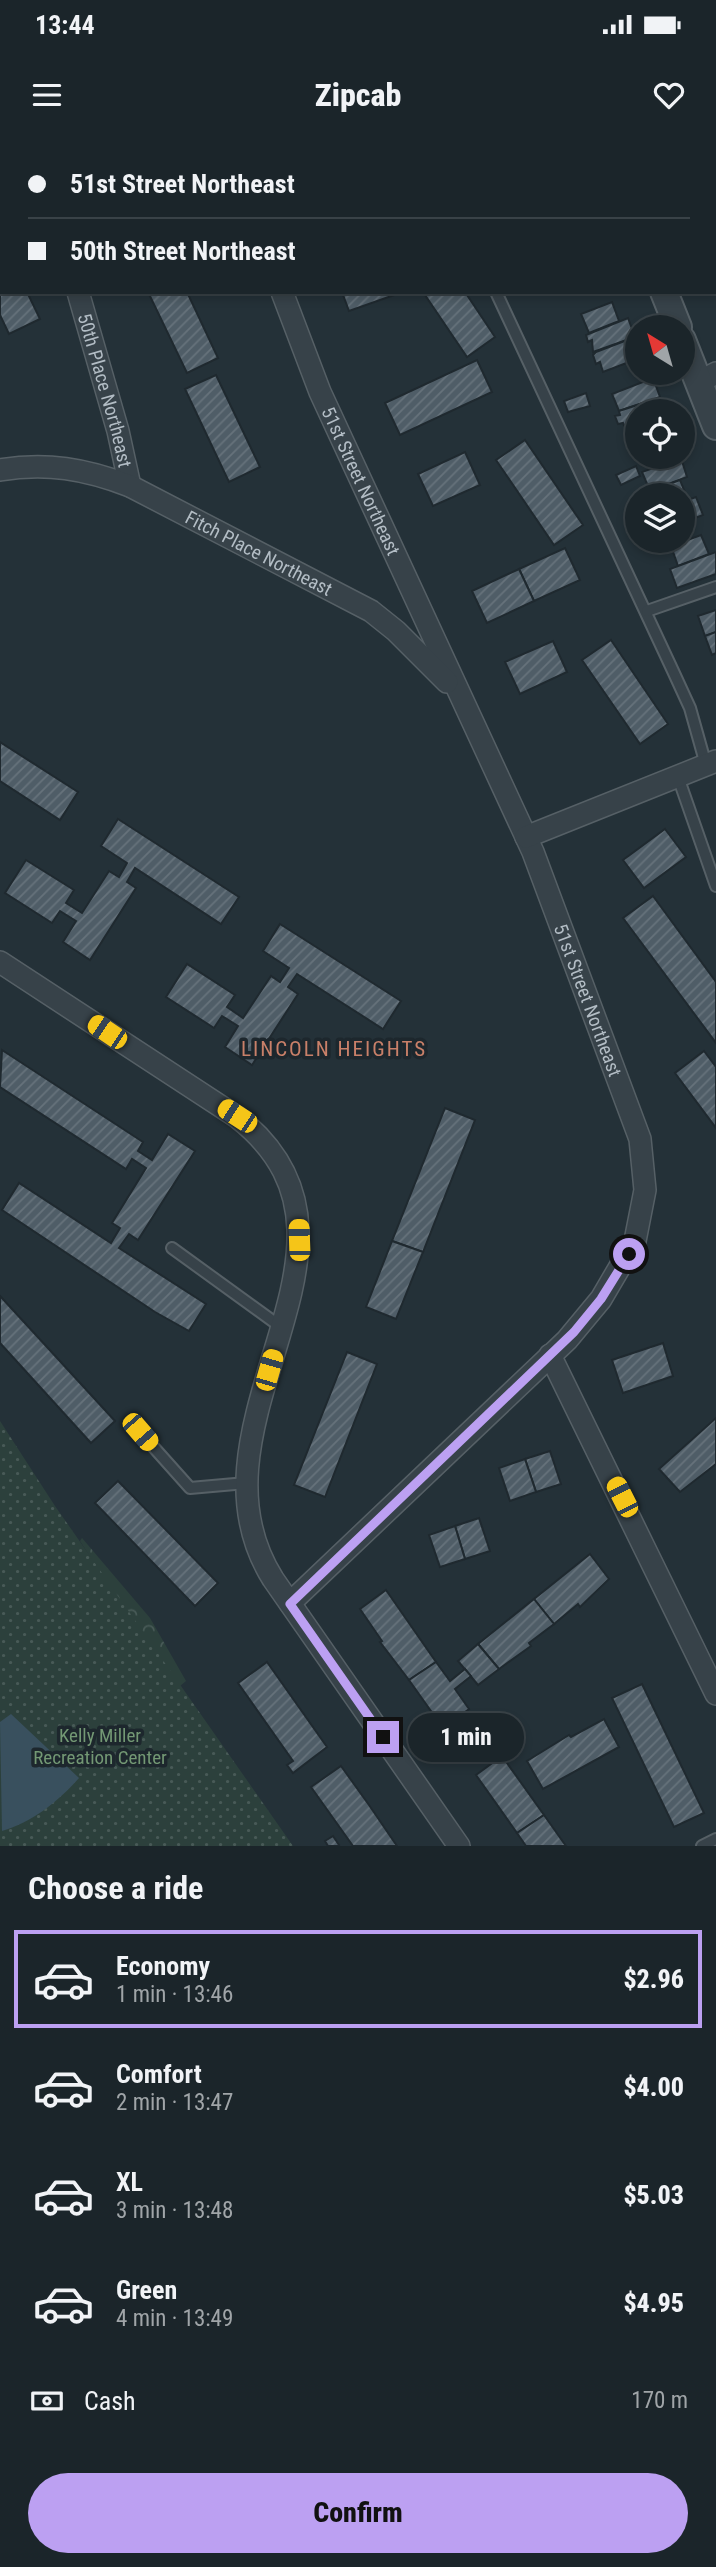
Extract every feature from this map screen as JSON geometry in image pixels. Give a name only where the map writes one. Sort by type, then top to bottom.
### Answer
[{"type":"street","name":"50th Place Northeast","points":[[79,294],[118,431],[130,486]]},
{"type":"street","name":"51st Street Northeast","points":[[283,294],[320,392],[526,837],[636,1126],[645,1177],[642,1216],[625,1263],[595,1308],[550,1355],[290,1604]]},
{"type":"street","points":[[665,294],[673,315]]},
{"type":"street","points":[[695,359],[707,377],[716,426]]},
{"type":"street","name":"Fitch Place Northeast","points":[[0,470],[60,467],[102,475],[130,486],[371,611],[437,671],[472,723]]},
{"type":"street","points":[[526,837],[711,763]]},
{"type":"street","points":[[0,962],[237,1116],[271,1151],[293,1194],[298,1221],[297,1268],[250,1435],[246,1483],[257,1548],[290,1604],[460,1846]]},
{"type":"street","points":[[550,1355],[716,1694]]},
{"type":"lane","points":[[497,294],[647,611],[711,763]]},
{"type":"lane","points":[[647,611],[716,587]]},
{"type":"lane","points":[[678,777],[716,886]]},
{"type":"lane","points":[[172,1248],[281,1327]]},
{"type":"lane","points":[[140,1432],[190,1488],[246,1483]]},
{"type":"lane","points":[[702,1846],[716,1839]]},
{"type":"green space","name":"Kelly Miller Recreation Center","points":[[0,1421],[55,1506],[293,1846],[0,1846]]},
{"type":"green space","points":[[82,1538],[150,1618],[186,1681],[180,1686],[125,1611],[80,1541]]},
{"type":"water","points":[[11,1714],[79,1778],[44,1810],[23,1823],[2,1831],[0,1722]]},
{"type":"building","points":[[0,294],[28,294],[40,319],[9,334],[0,315]]},
{"type":"building","points":[[149,294],[188,294],[218,358],[187,373]]},
{"type":"building","points":[[343,294],[397,294],[349,311]]},
{"type":"building","points":[[424,294],[466,294],[495,337],[467,357]]},
{"type":"building","points":[[612,302],[619,321],[589,333],[581,314]]},
{"type":"building","points":[[625,319],[625,341],[593,352],[592,340],[588,342],[586,335]]},
{"type":"building","points":[[625,341],[625,364],[603,372],[600,362],[596,364],[593,355]]},
{"type":"building","points":[[477,360],[492,392],[400,435],[385,403]]},
{"type":"building","points":[[216,375],[260,467],[229,482],[185,389]]},
{"type":"building","points":[[635,385],[656,385],[660,397],[625,399],[625,409],[619,411],[612,394]]},
{"type":"building","points":[[586,393],[590,406],[568,412],[564,401]]},
{"type":"building","points":[[625,409],[625,428],[623,423],[618,424],[615,416],[620,415],[619,411]]},
{"type":"building","points":[[525,440],[583,525],[554,545],[496,460]]},
{"type":"building","points":[[465,452],[480,485],[433,506],[418,474]]},
{"type":"building","points":[[629,469],[637,469],[640,476],[621,485],[616,475]]},
{"type":"building","points":[[650,469],[684,469],[687,477],[671,483],[647,483],[642,472]]},
{"type":"building","points":[[695,497],[703,515],[695,518]]},
{"type":"building","points":[[701,535],[709,554],[678,566],[673,553],[695,553],[695,537]]},
{"type":"building","points":[[565,548],[580,580],[534,601],[519,569]]},
{"type":"building","points":[[716,552],[716,574],[677,588],[670,569]]},
{"type":"building","points":[[519,569],[534,601],[487,623],[472,591]]},
{"type":"building","points":[[716,610],[716,632],[705,636],[698,616]]},
{"type":"building","points":[[716,632],[716,653],[712,655],[705,636]]},
{"type":"building","points":[[611,640],[668,724],[640,744],[582,660]]},
{"type":"building","points":[[553,641],[567,672],[520,694],[505,662]]},
{"type":"building","points":[[0,742],[78,792],[60,820],[0,781]]},
{"type":"building","points":[[118,819],[239,897],[221,924],[135,868],[127,882],[136,888],[90,960],[63,942],[76,921],[60,911],[52,923],[5,893],[26,860],[74,890],[66,903],[82,913],[109,871],[119,877],[127,863],[101,846]]},
{"type":"building","points":[[665,829],[686,857],[644,888],[623,860]]},
{"type":"building","points":[[653,896],[716,982],[716,1043],[623,918]]},
{"type":"building","points":[[280,924],[401,1001],[383,1029],[297,974],[288,987],[298,994],[252,1065],[225,1047],[238,1026],[222,1016],[214,1028],[166,997],[187,964],[235,995],[227,1007],[243,1018],[271,976],[280,982],[289,968],[263,951]]},
{"type":"building","points":[[2,1050],[143,1142],[138,1151],[152,1160],[168,1134],[195,1151],[138,1240],[129,1234],[119,1248],[206,1304],[189,1331],[155,1312],[2,1210],[19,1183],[111,1243],[120,1228],[112,1223],[146,1168],[132,1159],[126,1169],[0,1087]]},
{"type":"building","points":[[704,1051],[716,1067],[716,1128],[675,1073]]},
{"type":"building","points":[[445,1108],[475,1120],[423,1252],[392,1241]]},
{"type":"building","points":[[392,1241],[423,1252],[396,1319],[366,1307]]},
{"type":"building","points":[[0,1296],[115,1421],[91,1443],[0,1343]]},
{"type":"building","points":[[663,1343],[673,1376],[623,1393],[612,1360]]},
{"type":"building","points":[[347,1352],[377,1364],[325,1497],[294,1485]]},
{"type":"building","points":[[716,1418],[716,1464],[680,1492],[659,1469]]},
{"type":"building","points":[[550,1451],[561,1484],[536,1492],[525,1459]]},
{"type":"building","points":[[525,1459],[536,1492],[510,1501],[499,1468]]},
{"type":"building","points":[[118,1481],[218,1583],[195,1606],[95,1503]]},
{"type":"building","points":[[479,1518],[490,1551],[465,1559],[455,1526]]},
{"type":"building","points":[[455,1526],[465,1559],[440,1567],[429,1535]]},
{"type":"building","points":[[590,1554],[609,1579],[580,1607],[578,1604],[554,1624],[534,1599]]},
{"type":"building","points":[[386,1590],[436,1662],[409,1680],[380,1642],[382,1641],[360,1609]]},
{"type":"building","points":[[534,1599],[554,1624],[529,1643],[531,1646],[499,1669],[478,1644]]},
{"type":"building","points":[[478,1644],[499,1669],[478,1685],[458,1661]]},
{"type":"building","points":[[267,1662],[327,1747],[293,1773],[287,1765],[293,1761],[238,1683]]},
{"type":"building","points":[[436,1662],[450,1681],[465,1669],[471,1676],[455,1689],[469,1709],[443,1728],[409,1680]]},
{"type":"building","points":[[642,1684],[704,1813],[674,1827],[612,1698]]},
{"type":"building","points":[[604,1719],[619,1747],[543,1789],[527,1761],[569,1735],[571,1737]]},
{"type":"building","points":[[502,1756],[544,1815],[517,1833],[476,1775]]},
{"type":"building","points":[[341,1766],[397,1846],[353,1846],[311,1787]]},
{"type":"building","points":[[544,1815],[566,1846],[526,1846],[517,1833]]},
{"type":"building","points":[[333,1836],[339,1845],[328,1846],[325,1841]]},
{"type":"district","name":"LINCOLN HEIGHTS","points":[[334,1049]]},
{"type":"route","points":[[383,1737],[290,1604],[574,1332],[601,1299],[629,1254]]}]
